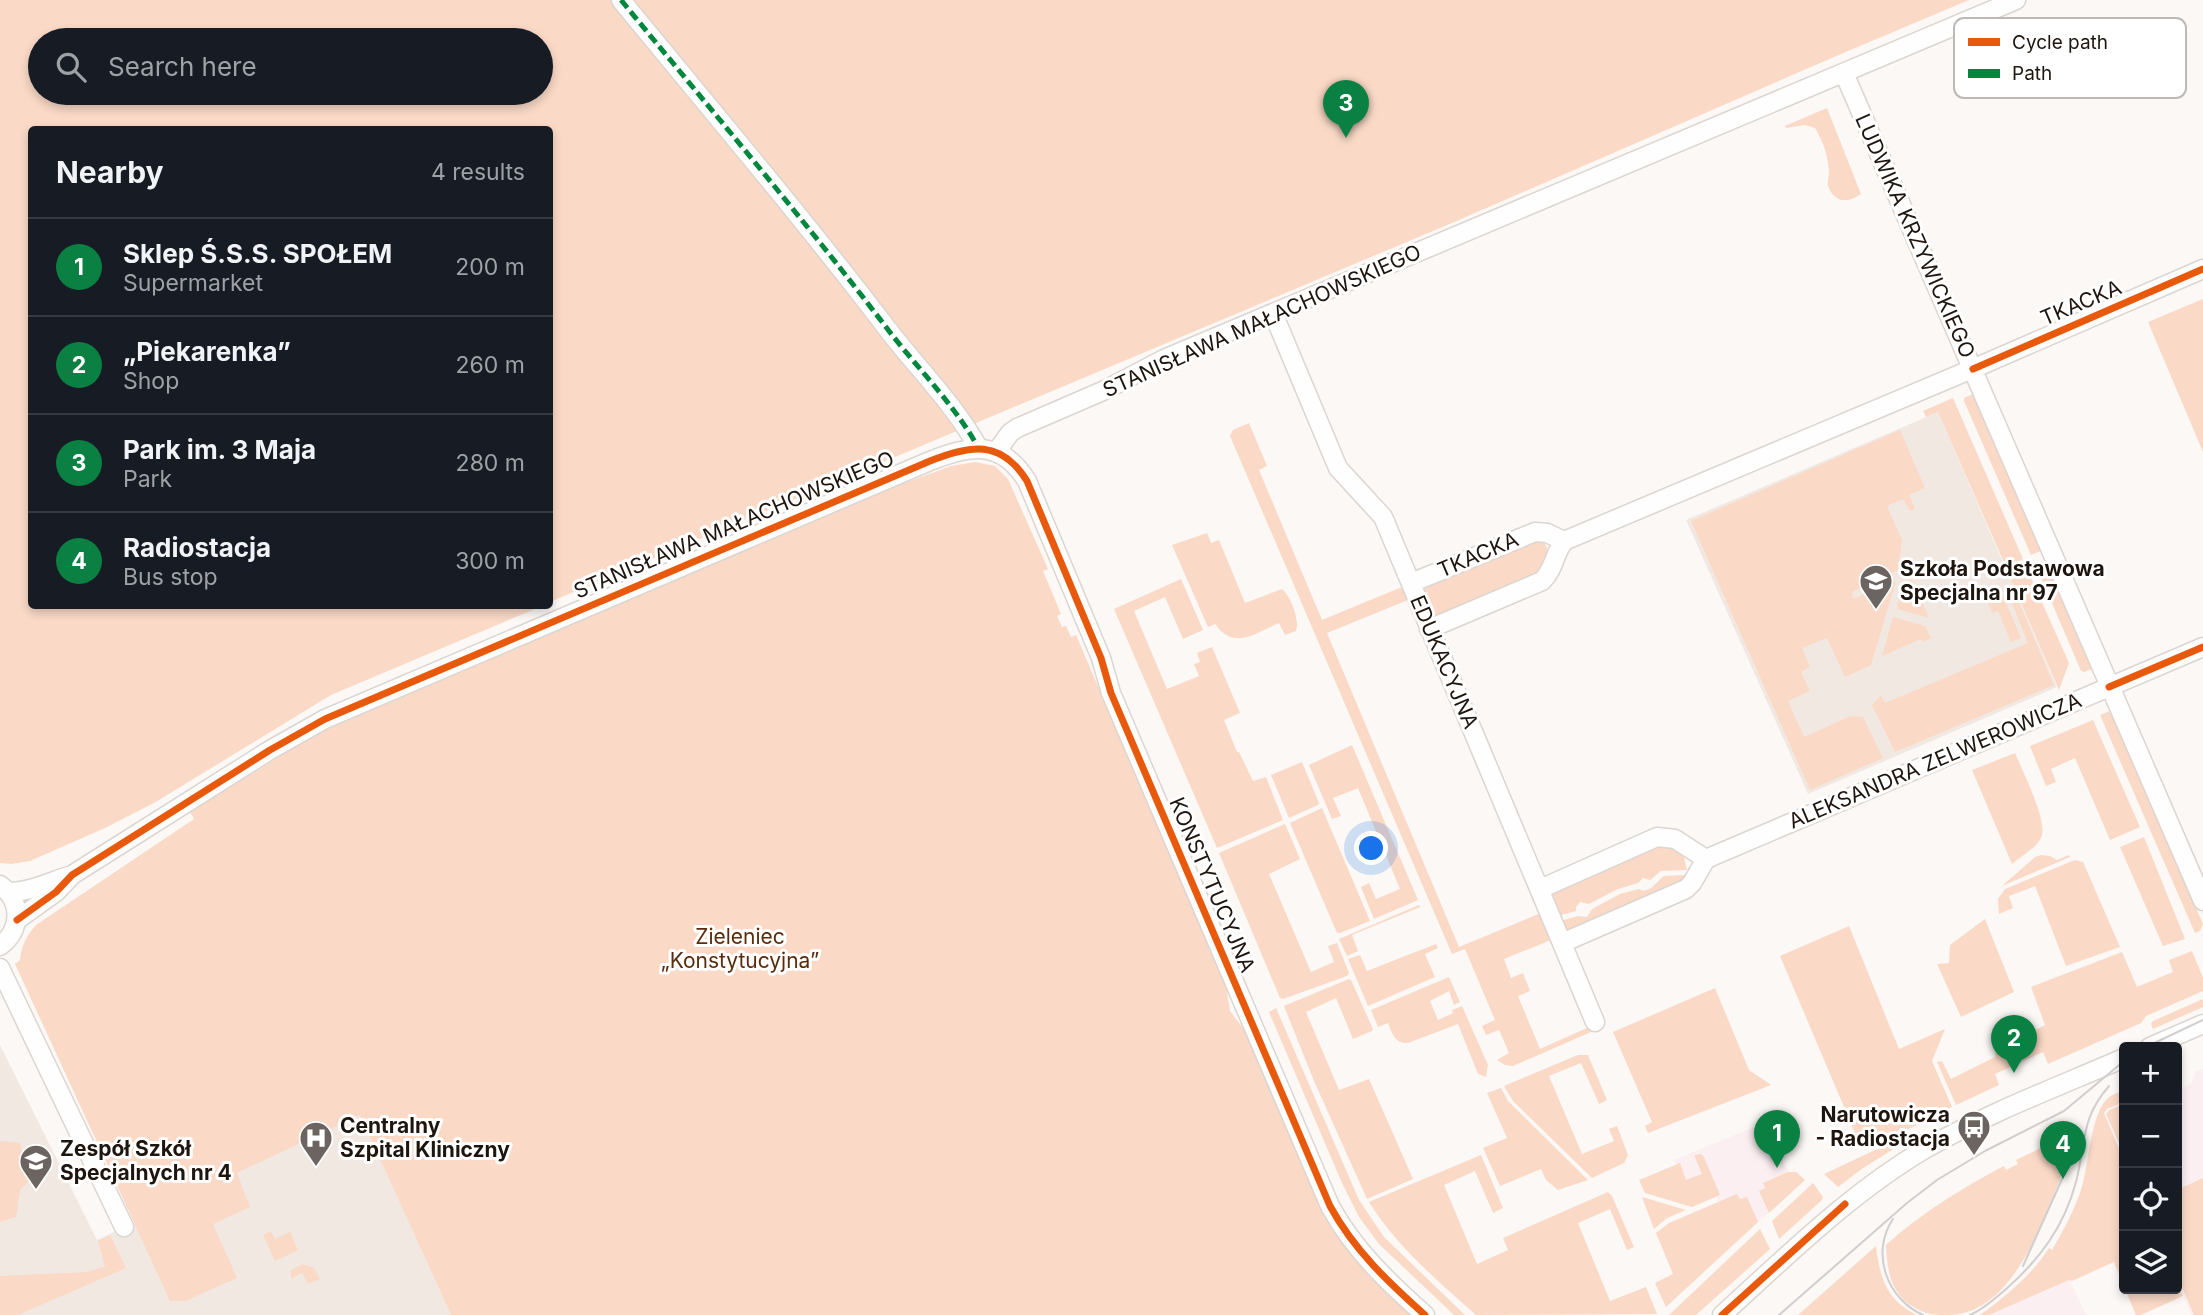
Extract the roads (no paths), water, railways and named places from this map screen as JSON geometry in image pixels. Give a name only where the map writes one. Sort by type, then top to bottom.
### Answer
[{"type":"street","points":[[621,0],[847,275],[966,426],[979,449]]},
{"type":"street","name":"STANISŁAWA MAŁACHOWSKIEGO","points":[[1973,18],[2016,0]]},
{"type":"street","name":"STANISŁAWA MAŁACHOWSKIEGO","points":[[5,888],[25,891],[72,875],[270,750],[325,719],[944,455],[979,449],[997,451],[1017,428],[1105,390],[1164,359],[1954,26]]},
{"type":"street","name":"LUDWIKA KRZYWICKIEGO","points":[[1844,72],[2203,901]]},
{"type":"street","name":"TKACKA","points":[[1411,583],[1535,532],[1547,533],[1564,541],[2203,269]]},
{"type":"street","name":"EDUKACYJNA","points":[[1273,313],[1338,468],[1383,517],[1595,1022]]},
{"type":"street","name":"KONSTYTUCYJNA","points":[[997,451],[1015,464],[1027,481],[1101,658],[1111,693],[1330,1206],[1360,1252],[1425,1315]]},
{"type":"street","points":[[1429,629],[1542,582],[1550,572],[1557,551],[1564,541]]},
{"type":"street","name":"ALEKSANDRA ZELWEROWICZA","points":[[1706,859],[2203,647]]},
{"type":"street","points":[[1540,889],[1657,837],[1675,839],[1706,859],[1686,889],[1562,943]]},
{"type":"street","name":"STANISŁAWA MAŁACHOWSKIEGO","points":[[17,920],[56,892],[72,875]]},
{"type":"street","points":[[0,946],[13,932],[17,920],[17,909],[5,888]]},
{"type":"street","points":[[0,968],[124,1227]]},
{"type":"street","points":[[2162,1042],[2203,1024]]},
{"type":"street","points":[[1722,1315],[1845,1205],[1905,1162],[1992,1114],[2119,1060]]},
{"type":"tram line","points":[[2157,1042],[2203,1020]]},
{"type":"tram line","points":[[1779,1315],[1937,1180],[1985,1151],[2064,1111],[2119,1065]]},
{"type":"tram line","points":[[1970,1315],[1989,1304],[2018,1278],[2040,1254],[2057,1228],[2076,1182],[2088,1121],[2109,1086]]},
{"type":"tram line","points":[[2023,1266],[2076,1148]]},
{"type":"tram line","points":[[1893,1219],[1883,1246],[1886,1274],[1900,1298],[1923,1315]]},
{"type":"place","name":"Park im. 3 Maja","points":[[1346,138]]},
{"type":"place","name":"Szkoła Podstawowa Specjalna nr 97","points":[[1876,611]]},
{"type":"place","name":"„Piekarenka”","points":[[2014,1073]]},
{"type":"place","name":"Narutowicza - Radiostacja","points":[[1974,1157]]},
{"type":"place","name":"Centralny Szpital Kliniczny","points":[[316,1168]]},
{"type":"place","name":"Sklep Ś.S.S. SPOŁEM","points":[[1777,1168]]},
{"type":"place","name":"Radiostacja","points":[[2063,1179]]},
{"type":"place","name":"Zespół Szkół Specjalnych nr 4","points":[[36,1191]]},
{"type":"park label","name":"Zieleniec „Konstytucyjna”","points":[[740,949]]}]
